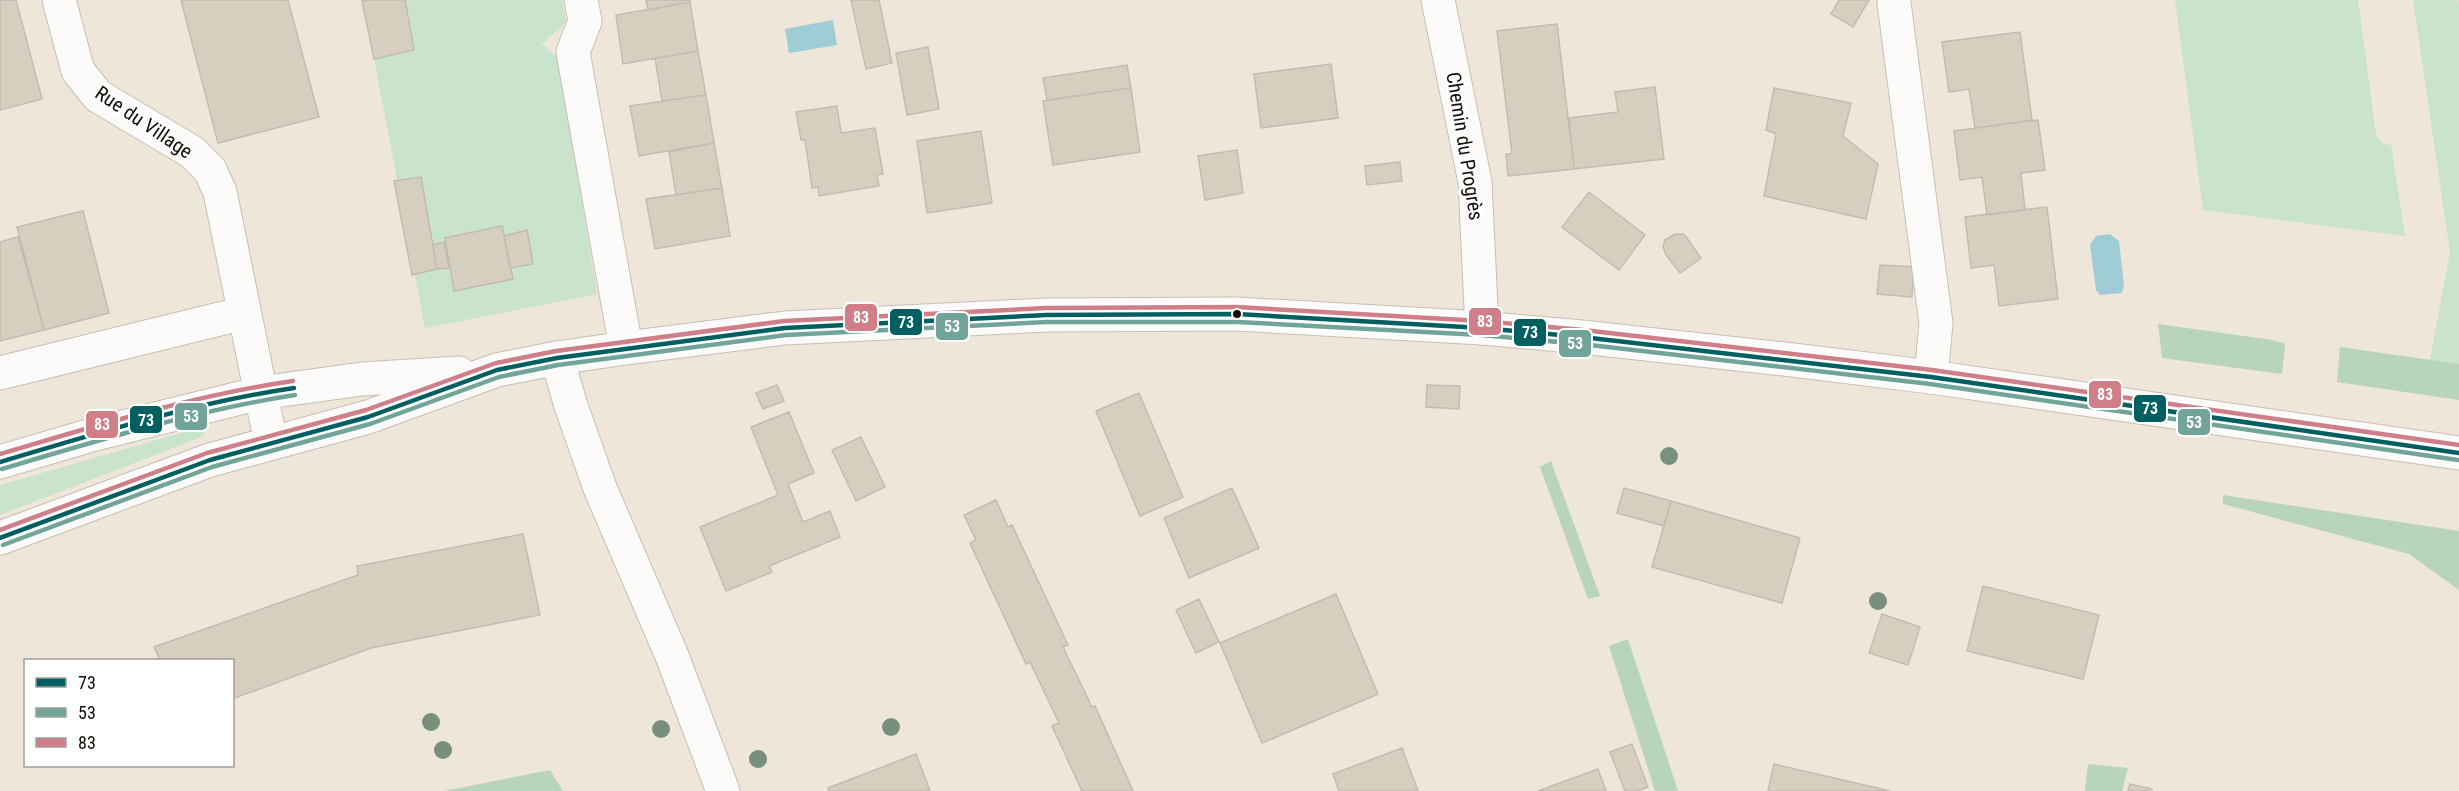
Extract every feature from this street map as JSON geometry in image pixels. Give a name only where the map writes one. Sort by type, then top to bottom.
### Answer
[{"type":"main road","name":"Rue du Village","points":[[59,0],[78,71],[98,96],[192,152],[210,170],[220,192],[271,443]]},
{"type":"main road","points":[[581,0],[585,21],[573,52],[626,348]]},
{"type":"main road","name":"Chemin du Progrès","points":[[1438,0],[1475,182],[1482,328]]},
{"type":"main road","points":[[1894,3],[1936,323],[1931,377]]},
{"type":"main road","points":[[0,373],[244,313]]},
{"type":"main road","points":[[0,462],[95,434],[260,393],[362,379],[497,370],[557,358],[786,328],[1046,315],[1238,314],[1482,328],[1781,358],[1931,377],[2459,453]]},
{"type":"main road","points":[[557,358],[600,488],[672,656],[723,791]]},
{"type":"main road","points":[[0,538],[210,460],[368,417],[497,370]]},
{"type":"green space","points":[[363,0],[562,0],[566,22],[542,44],[559,59],[597,294],[425,328]]},
{"type":"green space","points":[[2175,0],[2358,0],[2376,135],[2383,144],[2391,145],[2405,236],[2203,210]]},
{"type":"green space","points":[[2413,0],[2458,0],[2459,4],[2459,364],[2430,360],[2450,252]]},
{"type":"green space","points":[[2158,324],[2273,340],[2285,344],[2282,374],[2162,358]]},
{"type":"green space","points":[[2340,347],[2459,364],[2459,400],[2337,382]]},
{"type":"green space","points":[[202,427],[204,436],[0,515],[0,485]]},
{"type":"green space","points":[[1551,461],[1600,596],[1588,599],[1540,467]]},
{"type":"green space","points":[[2223,495],[2459,531],[2459,590],[2409,554],[2223,504]]},
{"type":"green space","points":[[1628,639],[1678,791],[1655,791],[1609,646]]},
{"type":"green space","points":[[2088,764],[2128,768],[2122,791],[2085,791]]},
{"type":"green space","points":[[550,770],[563,791],[444,791]]},
{"type":"water","points":[[833,20],[837,45],[789,53],[785,29]]},
{"type":"water","points":[[2110,234],[2119,241],[2124,286],[2122,293],[2100,295],[2096,290],[2090,245],[2096,236]]},
{"type":"building","points":[[0,0],[16,0],[42,99],[0,110]]},
{"type":"building","points":[[181,0],[288,0],[319,117],[218,143]]},
{"type":"building","points":[[405,0],[414,50],[374,59],[362,1]]},
{"type":"building","points":[[646,0],[690,0],[690,2],[648,10]]},
{"type":"building","points":[[851,0],[879,0],[892,63],[866,69]]},
{"type":"building","points":[[1839,0],[1869,0],[1853,27],[1831,14]]},
{"type":"building","points":[[690,2],[698,51],[623,64],[616,15]]},
{"type":"building","points":[[1557,24],[1574,169],[1508,176],[1506,154],[1512,154],[1497,31]]},
{"type":"building","points":[[2020,32],[2032,120],[1975,128],[1969,89],[1949,92],[1942,42]]},
{"type":"building","points":[[928,47],[939,109],[907,115],[896,53]]},
{"type":"building","points":[[698,51],[706,95],[662,101],[655,58]]},
{"type":"building","points":[[1331,64],[1338,118],[1261,128],[1254,74]]},
{"type":"building","points":[[1127,65],[1131,88],[1047,100],[1043,78]]},
{"type":"building","points":[[1655,87],[1664,159],[1574,169],[1569,118],[1618,112],[1615,92]]},
{"type":"building","points":[[1131,88],[1140,152],[1053,165],[1043,101]]},
{"type":"building","points":[[1774,88],[1851,103],[1843,136],[1878,164],[1866,219],[1764,196],[1776,134],[1766,130]]},
{"type":"building","points":[[706,95],[714,143],[639,156],[630,106]]},
{"type":"building","points":[[837,106],[841,133],[875,128],[883,174],[877,175],[879,186],[819,196],[818,187],[812,188],[805,140],[801,140],[796,112]]},
{"type":"building","points":[[2038,120],[2045,170],[2021,173],[2025,210],[1987,215],[1982,177],[1960,180],[1954,131]]},
{"type":"building","points":[[981,131],[992,203],[927,213],[917,141]]},
{"type":"building","points":[[714,143],[722,188],[676,195],[669,152]]},
{"type":"building","points":[[1237,150],[1243,193],[1205,200],[1198,156]]},
{"type":"building","points":[[1400,162],[1402,181],[1367,185],[1365,166]]},
{"type":"building","points":[[421,177],[437,269],[412,275],[394,181]]},
{"type":"building","points":[[722,188],[730,236],[655,249],[646,199]]},
{"type":"building","points":[[1589,192],[1645,235],[1619,270],[1562,227]]},
{"type":"building","points":[[2047,207],[2058,299],[1999,306],[1994,265],[1971,268],[1965,217]]},
{"type":"building","points":[[83,211],[109,313],[44,330],[17,227]]},
{"type":"building","points":[[502,226],[513,279],[454,291],[445,238]]},
{"type":"building","points":[[527,230],[533,264],[510,268],[504,236]]},
{"type":"building","points":[[1675,234],[1683,234],[1701,258],[1680,273],[1666,255],[1663,247],[1665,240]]},
{"type":"building","points":[[18,237],[44,330],[0,341],[0,242]]},
{"type":"building","points":[[444,242],[449,268],[437,269],[433,245]]},
{"type":"building","points":[[1880,265],[1914,267],[1912,297],[1877,294]]},
{"type":"building","points":[[777,385],[784,401],[763,409],[756,393]]},
{"type":"building","points":[[1427,385],[1460,386],[1459,409],[1426,407]]},
{"type":"building","points":[[1139,393],[1183,497],[1140,516],[1096,411]]},
{"type":"building","points":[[789,412],[814,473],[788,484],[803,522],[830,511],[840,537],[769,566],[772,572],[726,591],[700,527],[778,495],[751,427]]},
{"type":"building","points":[[861,437],[885,487],[856,501],[832,450]]},
{"type":"building","points":[[1232,488],[1259,548],[1189,578],[1164,518]]},
{"type":"building","points":[[1624,488],[1671,501],[1664,526],[1617,513]]},
{"type":"building","points":[[996,500],[1008,527],[1012,525],[1068,645],[1063,647],[1092,707],[1095,706],[1133,791],[1082,791],[1052,726],[1059,723],[1030,662],[1026,664],[970,543],[976,540],[964,515]]},
{"type":"building","points":[[1671,501],[1800,538],[1782,603],[1652,567]]},
{"type":"building","points":[[523,534],[540,615],[371,648],[234,698],[234,659],[160,659],[154,647],[358,575],[357,566]]},
{"type":"building","points":[[1983,586],[2099,615],[2083,679],[1967,651]]},
{"type":"building","points":[[1336,594],[1378,694],[1262,743],[1220,643]]},
{"type":"building","points":[[1199,599],[1219,642],[1196,653],[1176,610]]},
{"type":"building","points":[[1882,614],[1920,627],[1908,665],[1869,653]]},
{"type":"building","points":[[1632,744],[1648,787],[1637,791],[1625,791],[1610,752]]},
{"type":"building","points":[[1402,748],[1418,791],[1339,791],[1333,774]]},
{"type":"building","points":[[916,754],[930,791],[829,791],[828,788]]},
{"type":"building","points":[[1774,764],[1890,791],[1768,791]]},
{"type":"building","points":[[1598,769],[1606,791],[1538,791]]},
{"type":"building","points":[[2130,784],[2152,789],[2152,791],[2128,791]]},
{"type":"transit line","name":"83","points":[[0,530],[207,453],[366,410],[496,363],[556,351],[784,321],[1046,308],[1237,307],[1482,321],[1583,330],[1932,370],[2459,445]]},
{"type":"transit line","name":"73","points":[[0,538],[210,460],[368,417],[497,370],[557,358],[785,328],[1046,315],[1237,314],[1482,328],[1582,337],[1931,377],[2459,453]]},
{"type":"transit line","name":"53","points":[[3,545],[212,467],[370,424],[499,377],[558,365],[786,335],[1046,322],[1237,322],[1481,335],[1581,344],[1930,384],[2458,460]]},
{"type":"transit line","name":"83","points":[[0,454],[182,403],[293,381]]},
{"type":"transit line","name":"73","points":[[0,462],[183,410],[294,388]]},
{"type":"transit line","name":"53","points":[[2,469],[184,418],[295,395]]}]
